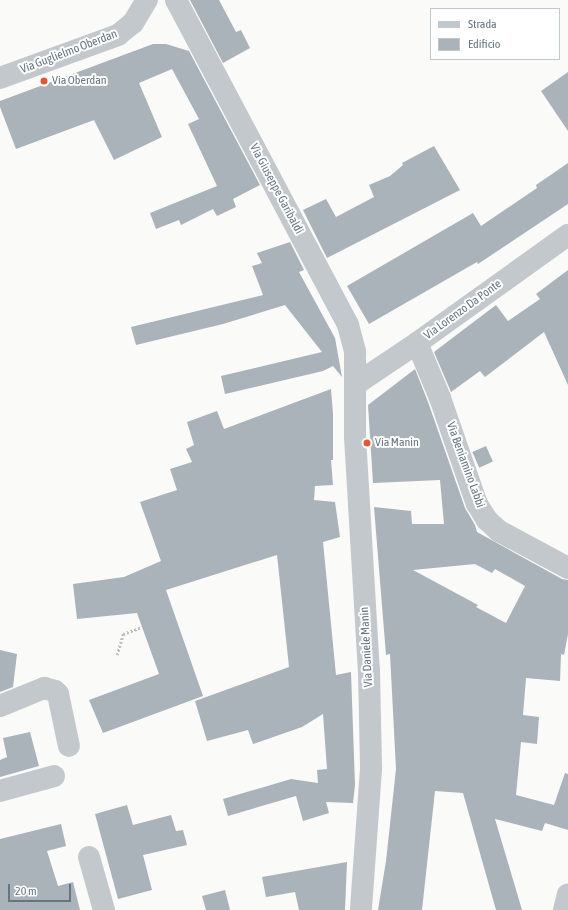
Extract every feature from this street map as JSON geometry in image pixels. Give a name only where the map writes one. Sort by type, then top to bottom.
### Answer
[{"type":"street","name":"Via Guglielmo Oberdan","points":[[0,78],[118,35],[133,23],[147,0]]},
{"type":"street","name":"Via Giuseppe Garibaldi","points":[[176,0],[348,325],[355,352],[356,384]]},
{"type":"street","name":"Via Lorenzo Da Ponte","points":[[356,384],[417,343],[568,235]]},
{"type":"street","name":"Via Beniamino Labbi","points":[[417,343],[440,398],[477,504],[487,520],[499,531],[568,568]]},
{"type":"street","name":"Via Daniele Manin","points":[[356,384],[355,437],[369,671],[371,769],[361,910]]},
{"type":"street","points":[[0,706],[44,688],[55,690],[58,694],[69,746]]},
{"type":"street","points":[[0,791],[54,776]]},
{"type":"street","points":[[89,857],[104,910]]},
{"type":"street","points":[[564,910],[568,894]]},
{"type":"path","points":[[117,655],[123,634],[142,627]]},
{"type":"building","points":[[190,0],[219,0],[236,32],[241,30],[250,48],[223,63]]},
{"type":"building","points":[[153,44],[166,44],[189,51],[260,185],[233,199],[236,207],[217,216],[213,209],[181,225],[179,220],[156,229],[150,213],[217,186],[188,124],[199,119],[172,69],[139,83],[162,137],[114,160],[94,120],[16,149],[0,107],[0,101]]},
{"type":"building","points":[[568,72],[568,131],[541,91]]},
{"type":"building","points":[[434,146],[460,190],[327,258],[303,210],[326,199],[336,217],[374,197],[369,185],[390,176],[403,165],[402,163]]},
{"type":"building","points":[[568,163],[568,204],[478,264],[477,262],[369,324],[347,286],[473,213],[481,226],[537,188],[536,185]]},
{"type":"building","points":[[290,242],[304,270],[299,272],[335,338],[342,377],[333,366],[323,371],[225,394],[221,376],[322,352],[285,305],[223,324],[136,345],[131,327],[263,295],[252,266],[262,263],[257,253]]},
{"type":"building","points":[[568,270],[568,385],[544,332],[485,377],[480,371],[451,392],[434,352],[496,305],[508,321],[540,299],[536,294]]},
{"type":"building","points":[[415,369],[465,508],[475,525],[477,532],[562,579],[568,580],[568,634],[564,655],[561,654],[560,681],[526,678],[523,715],[539,717],[537,744],[521,742],[516,795],[554,805],[565,773],[568,774],[568,830],[545,823],[542,831],[495,819],[522,910],[496,910],[463,793],[435,791],[422,910],[378,910],[386,861],[396,769],[390,654],[386,655],[374,507],[411,511],[412,524],[444,524],[440,480],[373,483],[368,405]],"holes":[[[475,564],[492,573],[495,569],[525,586],[506,623],[476,607],[478,605],[413,570]]]},
{"type":"building","points":[[331,389],[333,414],[333,460],[331,460],[333,485],[315,486],[314,500],[335,502],[340,537],[323,542],[336,675],[351,672],[355,785],[353,803],[326,802],[329,813],[303,821],[296,796],[228,816],[223,799],[291,779],[318,783],[317,770],[327,769],[323,714],[302,727],[253,744],[248,730],[207,741],[195,701],[289,667],[277,555],[166,590],[203,696],[103,733],[89,700],[159,674],[137,613],[77,619],[73,584],[124,577],[161,561],[140,502],[177,490],[170,469],[192,462],[186,449],[194,445],[187,422],[217,411],[224,429]]},
{"type":"building","points":[[486,446],[493,462],[479,468],[472,452]]},
{"type":"building","points":[[0,650],[17,654],[13,687],[0,692]]},
{"type":"building","points":[[30,732],[39,766],[0,777],[0,760],[7,757],[3,738]]},
{"type":"building","points":[[127,805],[133,825],[171,815],[176,831],[183,830],[187,845],[143,855],[152,890],[118,899],[95,814]]},
{"type":"building","points":[[61,824],[66,846],[47,851],[58,886],[73,882],[80,910],[0,910],[0,839]]},
{"type":"building","points":[[347,862],[345,910],[299,910],[295,892],[266,897],[262,877]]},
{"type":"building","points":[[225,890],[230,910],[206,910],[202,896]]},
{"type":"place","name":"Via Oberdan","points":[[44,81]]},
{"type":"place","name":"Via Manin","points":[[367,443]]}]
